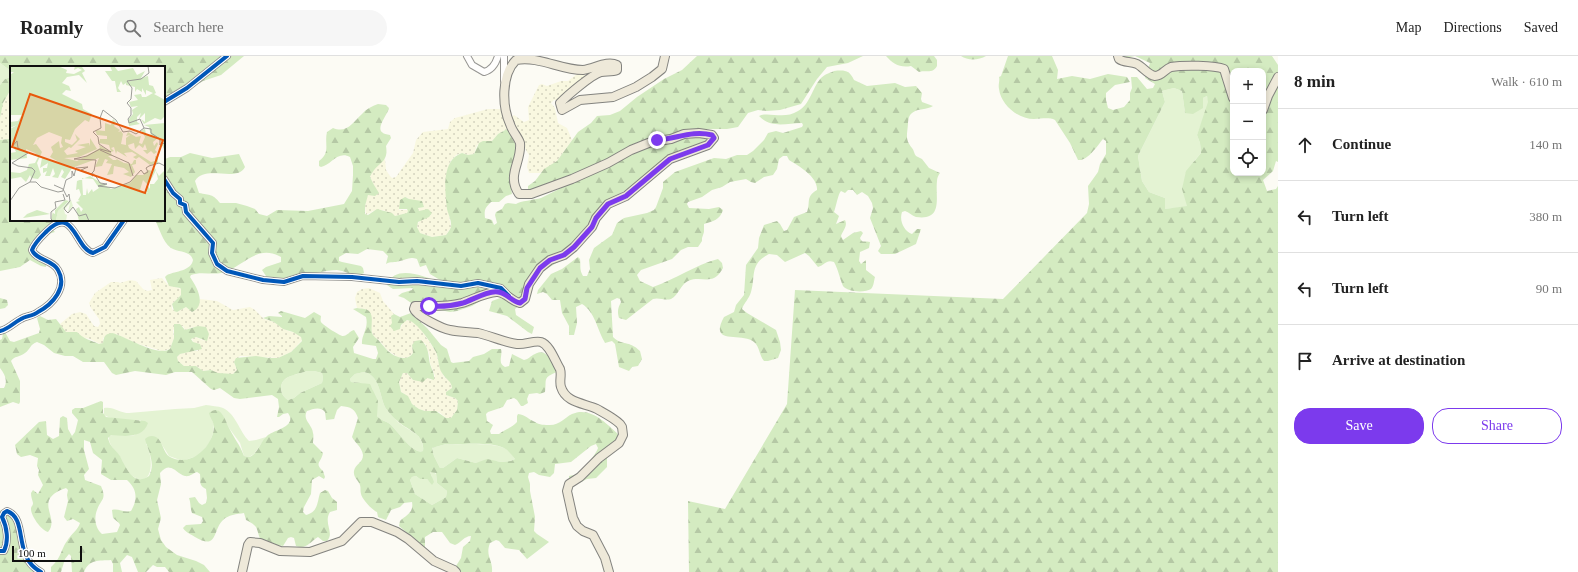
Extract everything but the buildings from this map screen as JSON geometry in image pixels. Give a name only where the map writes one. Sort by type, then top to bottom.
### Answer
[{"type":"main road","points":[[609,572],[605,558],[592,535],[583,531],[577,526],[573,518],[567,492],[570,484],[580,477],[599,458],[619,443],[623,435],[620,424],[596,409],[573,401],[567,397],[560,386],[560,369],[547,346],[540,342],[535,341],[523,344],[510,343],[477,333],[448,330],[425,319],[414,311],[415,306],[451,305],[492,292],[499,292],[520,303],[525,299],[527,288],[540,268],[550,260],[564,255],[574,247],[592,227],[596,218],[608,204],[626,196],[670,159],[708,145],[714,138],[712,135],[699,133],[684,134],[671,139],[651,142],[572,179],[531,194],[519,194],[515,188],[514,176],[519,142],[507,118],[503,98],[513,63],[516,60],[522,59],[545,61],[584,70],[606,64],[617,65],[617,70],[601,72],[592,77],[565,98],[559,106],[562,110],[565,110],[568,106],[580,100],[614,97],[636,87],[662,69],[665,56]]},
{"type":"main road","points":[[1118,56],[1122,61],[1136,64],[1149,74],[1155,76],[1160,75],[1170,68],[1194,66],[1220,67],[1224,69],[1230,88]]},
{"type":"main road","points":[[1265,104],[1278,77]]},
{"type":"main road","points":[[242,572],[250,542],[258,542],[280,551],[310,552],[342,541],[359,523],[366,521],[377,523],[397,532],[408,539],[434,561],[456,572]]},
{"type":"street","points":[[165,101],[187,88],[227,56]]},
{"type":"street","points":[[467,56],[472,65],[484,72],[488,71],[495,64],[498,56]]},
{"type":"street","points":[[504,56],[505,87]]},
{"type":"street","points":[[165,181],[173,193],[180,199],[180,203],[186,205],[186,212],[213,243],[212,253],[217,264],[227,271],[263,280],[284,282],[303,276],[399,282],[417,281],[461,286],[478,283],[501,288],[509,296]]},
{"type":"street","points":[[0,331],[6,329],[21,318],[38,312],[60,290],[61,280],[58,269],[52,263],[36,255],[32,250],[38,241],[53,226],[62,223],[68,224],[85,248],[93,253],[101,250],[108,244],[123,221]]},
{"type":"street","points":[[0,551],[4,551],[6,547],[7,531],[2,517],[7,510],[13,513],[18,520],[22,547],[27,559],[34,569],[41,572]]},
{"type":"green space","points":[[0,56],[244,56],[221,75],[203,81],[180,95],[165,100],[165,66],[10,66],[10,70],[0,63]]},
{"type":"green space","points":[[697,56],[863,56],[848,63],[827,67],[817,79],[801,104],[780,110],[758,110],[748,113],[738,127],[727,129],[694,129],[667,137],[594,167],[528,191],[528,186],[535,181],[544,169],[557,161],[578,132],[591,123],[597,116],[610,115],[620,111],[637,97],[664,79],[682,70]]},
{"type":"green space","points":[[886,56],[934,56],[937,60],[937,66],[931,71],[919,72],[911,66],[897,65]]},
{"type":"green space","points":[[961,56],[986,56],[967,59]]},
{"type":"green space","points":[[1008,56],[1052,56],[1058,70],[1057,79],[1072,76],[1090,79],[1108,74],[1127,77],[1130,82],[1115,85],[1106,93],[1108,108],[1113,110],[1124,107],[1130,100],[1132,88],[1131,77],[1137,77],[1147,89],[1153,88],[1155,84],[1145,78],[1150,63],[1135,56],[1272,56],[1278,65],[1278,162],[1276,161],[1273,171],[1263,180],[1267,191],[1276,189],[1278,186],[1278,572],[689,572],[688,501],[725,509],[787,404],[795,290],[1003,299],[1087,213],[1089,204],[1088,186],[1098,172],[1100,164],[1106,154],[1106,141],[1103,139],[1089,156],[1082,160],[1078,160],[1070,143],[1055,120],[1048,118],[1034,119],[1022,117],[1007,106],[1000,95],[999,77],[1001,76]],"holes":[[[1174,88],[1182,91],[1185,113],[1193,114],[1203,108],[1203,98],[1207,96],[1208,102],[1197,135],[1201,153],[1186,171],[1182,189],[1187,206],[1165,209],[1165,198],[1149,192],[1142,181],[1138,156],[1165,102],[1162,91]]]},
{"type":"green space","points":[[1120,56],[1135,56],[1120,59]]},
{"type":"green space","points":[[0,63],[10,70],[10,77],[5,79],[0,85]]},
{"type":"green space","points":[[834,71],[846,71],[854,80],[867,86],[895,83],[905,87],[916,86],[922,93],[922,102],[933,106],[914,111],[910,115],[908,121],[907,140],[915,155],[922,159],[929,168],[940,173],[937,180],[937,200],[934,212],[925,217],[916,217],[905,211],[902,212],[901,219],[903,225],[909,233],[912,234],[917,229],[921,229],[916,244],[895,254],[881,254],[878,251],[881,246],[870,218],[873,208],[868,196],[862,192],[857,195],[853,190],[848,190],[845,193],[841,191],[839,195],[834,212],[839,216],[836,224],[845,220],[846,222],[846,226],[841,236],[843,240],[853,233],[861,231],[863,233],[860,238],[861,240],[870,242],[869,248],[860,252],[859,261],[861,264],[866,260],[866,270],[875,277],[871,289],[856,291],[845,288],[834,262],[827,262],[818,267],[805,253],[785,262],[777,255],[769,254],[758,262],[756,266],[751,292],[742,309],[776,330],[781,350],[778,358],[764,361],[754,342],[749,339],[728,337],[720,332],[720,326],[724,317],[734,312],[736,305],[744,295],[746,265],[758,248],[759,238],[764,225],[777,221],[784,231],[787,230],[794,217],[807,212],[810,197],[817,190],[811,176],[789,160],[787,156],[783,156],[779,159],[777,169],[773,175],[764,177],[755,183],[746,179],[730,182],[722,187],[712,190],[702,197],[688,202],[687,204],[689,208],[709,209],[719,207],[723,210],[718,218],[704,224],[702,241],[698,247],[688,247],[681,250],[672,259],[641,270],[637,275],[640,281],[653,287],[701,265],[718,259],[722,263],[723,268],[719,274],[711,279],[693,279],[688,281],[671,299],[653,299],[626,320],[619,318],[618,311],[621,302],[620,299],[617,298],[611,301],[613,337],[616,340],[632,345],[640,351],[642,359],[638,366],[632,367],[629,371],[619,367],[615,344],[612,341],[605,343],[593,316],[582,304],[576,307],[577,323],[574,335],[569,335],[569,326],[562,313],[560,300],[552,300],[543,292],[537,294],[538,290],[551,274],[562,269],[578,257],[580,259],[582,274],[583,276],[587,276],[590,269],[589,260],[594,248],[612,235],[617,223],[624,218],[654,210],[663,188],[663,182],[675,172],[714,158],[726,159],[737,155],[747,155],[764,140],[768,133],[776,131],[783,133],[802,127],[802,123],[769,123],[759,116],[767,114],[787,115],[798,111],[808,101],[821,78]]},
{"type":"green space","points":[[577,74],[587,75],[578,86],[559,100],[554,100],[551,103],[555,108],[558,123],[567,128],[572,140],[557,161],[551,166],[540,173],[529,173],[527,167],[529,155],[510,118],[514,115],[524,122],[529,120],[528,107],[539,85],[542,84],[547,86],[561,81],[568,81]]},
{"type":"green space","points":[[10,77],[10,91],[3,103],[0,118],[0,85],[5,79]]},
{"type":"green space","points":[[1174,88],[1182,91],[1185,113],[1207,96],[1209,103],[1197,135],[1201,153],[1194,161],[1187,207],[1165,209],[1165,198],[1149,192],[1142,181],[1138,156],[1165,102],[1162,91]]},
{"type":"green space","points":[[10,91],[10,139],[0,140],[0,118],[2,105]]},
{"type":"green space","points":[[378,104],[386,105],[389,108],[380,128],[384,134],[390,135],[391,138],[386,146],[386,156],[384,160],[370,177],[379,193],[375,196],[368,195],[365,206],[365,214],[368,215],[377,209],[392,213],[395,216],[407,213],[407,209],[399,209],[400,200],[405,197],[422,201],[424,207],[418,208],[419,211],[428,209],[432,213],[429,217],[418,222],[417,227],[420,233],[432,237],[446,235],[451,227],[447,209],[445,185],[447,169],[451,162],[455,157],[462,153],[468,155],[474,154],[479,143],[483,141],[492,141],[498,134],[507,129],[513,137],[516,152],[511,185],[512,194],[506,196],[499,202],[491,202],[486,208],[485,218],[492,220],[494,225],[497,223],[495,215],[496,212],[502,209],[505,204],[516,204],[541,198],[642,148],[690,138],[707,137],[707,141],[661,161],[634,185],[600,206],[572,254],[541,272],[519,306],[515,309],[516,315],[534,327],[532,334],[507,316],[489,311],[492,301],[503,297],[488,296],[472,306],[450,312],[414,305],[398,296],[412,290],[413,288],[393,289],[387,285],[391,278],[403,273],[411,273],[440,282],[440,280],[430,274],[426,265],[420,267],[417,259],[410,258],[386,264],[388,256],[383,251],[367,249],[358,254],[346,253],[339,257],[339,261],[361,266],[364,273],[358,275],[331,270],[315,273],[309,277],[290,284],[272,285],[262,270],[266,267],[281,262],[281,257],[272,253],[264,253],[250,258],[221,273],[198,273],[191,275],[190,277],[198,291],[200,300],[199,305],[197,309],[192,312],[186,307],[177,312],[174,311],[172,304],[181,295],[181,289],[169,286],[165,277],[186,269],[192,264],[193,260],[192,257],[184,252],[174,250],[168,245],[155,221],[165,221],[165,159],[170,157],[181,157],[190,153],[212,158],[239,154],[245,167],[241,171],[235,174],[213,173],[200,176],[195,181],[199,193],[213,196],[220,203],[236,203],[247,206],[255,209],[259,214],[267,216],[277,210],[308,211],[344,204],[352,191],[353,166],[350,157],[342,155],[325,166],[319,166],[319,161],[323,158],[326,151],[327,132],[333,128],[346,128],[353,124],[367,109]]},
{"type":"green space","points":[[488,109],[502,109],[507,129],[498,134],[492,141],[485,141],[477,145],[474,154],[468,155],[462,153],[456,155],[450,162],[448,168],[446,198],[451,227],[446,235],[432,237],[420,233],[418,231],[417,224],[431,215],[419,211],[418,208],[421,207],[406,197],[399,210],[408,210],[406,214],[395,216],[383,210],[373,211],[366,215],[365,206],[367,197],[368,195],[372,194],[375,188],[370,177],[373,170],[379,164],[385,159],[386,170],[392,178],[396,177],[413,153],[416,140],[423,132],[448,129],[450,122],[455,118]]},
{"type":"green space","points":[[10,139],[10,221],[58,221],[51,228],[55,232],[45,235],[32,253],[46,264],[46,267],[30,260],[20,267],[0,271],[0,140]]},
{"type":"green space","points":[[162,278],[167,284],[181,289],[181,295],[172,304],[172,309],[177,312],[186,307],[192,312],[194,311],[200,299],[217,301],[233,310],[250,307],[264,319],[274,322],[288,331],[297,333],[302,340],[291,352],[278,358],[240,356],[234,362],[237,370],[233,374],[224,374],[216,373],[211,370],[203,371],[196,366],[184,366],[178,361],[177,357],[180,354],[190,351],[198,351],[197,344],[193,342],[192,338],[196,337],[204,341],[193,327],[185,330],[183,326],[173,330],[174,338],[170,349],[162,351],[135,343],[116,334],[103,338],[103,343],[100,344],[90,339],[81,337],[74,332],[66,333],[60,324],[72,314],[80,312],[86,314],[94,326],[98,327],[100,324],[99,319],[89,303],[95,293],[111,282],[120,283],[130,280],[136,281],[143,289],[147,291],[152,290],[150,280]]},
{"type":"green space","points":[[369,288],[380,293],[383,301],[394,314],[392,315],[400,329],[404,321],[411,320],[420,328],[436,352],[444,377],[450,381],[452,387],[451,390],[446,392],[446,395],[455,398],[458,401],[457,410],[451,418],[446,418],[439,412],[419,409],[412,404],[406,395],[401,392],[399,382],[403,373],[407,373],[413,380],[428,378],[431,380],[435,376],[430,363],[430,356],[425,343],[412,345],[413,353],[410,356],[406,358],[398,357],[387,350],[380,341],[373,336],[371,329],[371,315],[365,309],[357,308],[355,298],[357,292],[362,289]]},
{"type":"green space","points":[[0,298],[7,300],[8,305],[5,308],[0,309]]},
{"type":"green space","points":[[353,309],[366,309],[371,313],[373,335],[389,352],[396,356],[407,358],[410,356],[413,353],[412,345],[415,341],[421,340],[426,345],[434,374],[434,380],[427,378],[423,382],[413,380],[407,373],[403,373],[399,382],[401,392],[408,396],[412,404],[419,409],[425,411],[436,411],[446,418],[451,418],[457,410],[458,401],[455,398],[446,395],[446,392],[452,388],[451,385],[441,371],[436,352],[427,338],[415,324],[407,320],[401,325],[400,329],[394,331],[390,326],[392,323],[391,316],[394,314],[400,317],[411,313],[427,328],[441,345],[447,349],[451,362],[453,363],[469,361],[473,357],[484,354],[492,349],[501,349],[501,363],[505,367],[509,366],[512,354],[524,360],[539,352],[549,357],[557,372],[546,379],[545,392],[540,394],[529,394],[527,399],[528,403],[523,406],[521,406],[514,398],[507,400],[503,407],[488,412],[486,414],[487,421],[493,425],[490,431],[491,434],[499,434],[513,426],[517,422],[518,414],[525,416],[538,424],[553,425],[572,414],[585,412],[603,421],[618,434],[619,437],[613,445],[612,454],[607,458],[607,467],[596,478],[587,479],[579,483],[569,479],[569,476],[578,474],[590,462],[598,448],[596,444],[591,446],[571,462],[555,464],[554,473],[550,477],[539,475],[534,472],[529,473],[528,477],[535,517],[534,531],[549,542],[527,559],[519,550],[505,548],[499,541],[496,540],[490,543],[488,551],[492,572],[459,572],[456,566],[461,558],[463,547],[470,541],[471,536],[466,537],[455,545],[450,543],[442,532],[433,532],[425,537],[424,547],[399,526],[400,521],[411,511],[412,502],[404,503],[400,507],[391,510],[386,520],[378,517],[377,512],[363,499],[360,485],[354,473],[356,467],[363,458],[361,450],[352,437],[358,418],[352,409],[341,406],[337,410],[334,419],[326,420],[325,412],[321,409],[307,411],[306,414],[306,420],[312,430],[313,443],[323,453],[319,466],[325,477],[324,479],[319,476],[312,480],[311,494],[303,512],[306,515],[313,512],[320,493],[325,490],[328,491],[332,498],[337,502],[337,510],[330,512],[328,516],[330,535],[327,541],[323,541],[318,537],[308,545],[299,547],[296,546],[294,538],[291,537],[288,538],[283,546],[270,544],[268,541],[260,539],[256,527],[246,520],[244,513],[225,518],[211,540],[208,542],[202,541],[183,528],[186,525],[201,524],[203,521],[202,517],[192,513],[189,498],[195,497],[202,505],[206,503],[206,489],[201,485],[200,474],[197,472],[185,476],[173,469],[167,468],[160,473],[161,484],[157,500],[161,518],[158,529],[161,540],[166,547],[177,555],[204,565],[210,572],[169,572],[165,567],[157,567],[153,565],[146,572],[138,572],[132,557],[127,555],[120,563],[122,572],[113,572],[113,564],[111,560],[92,563],[84,572],[72,572],[71,556],[69,554],[65,559],[61,572],[51,572],[51,567],[80,523],[73,519],[67,521],[64,517],[68,501],[68,490],[66,488],[50,498],[48,503],[51,526],[48,532],[40,526],[31,512],[33,503],[31,493],[33,490],[38,494],[43,485],[38,475],[38,458],[30,455],[21,457],[17,454],[15,445],[39,422],[46,421],[47,435],[53,439],[59,436],[60,418],[63,416],[67,418],[68,429],[72,436],[75,432],[78,420],[72,413],[72,410],[75,408],[83,408],[101,401],[103,402],[103,413],[106,417],[145,421],[148,423],[146,428],[138,434],[127,436],[111,435],[108,438],[110,444],[120,456],[131,474],[134,477],[143,479],[149,476],[152,466],[151,457],[145,439],[147,437],[156,437],[170,457],[178,460],[192,458],[199,454],[210,442],[214,427],[209,413],[213,410],[217,410],[220,411],[224,417],[244,456],[249,457],[257,451],[262,441],[267,436],[284,428],[290,422],[290,418],[288,413],[277,417],[279,407],[278,399],[272,395],[240,399],[234,398],[220,388],[214,390],[211,389],[192,372],[175,372],[166,375],[135,371],[116,375],[112,373],[104,362],[83,362],[73,356],[65,356],[54,353],[44,345],[37,342],[33,344],[25,353],[11,361],[20,381],[19,404],[13,402],[0,407],[0,388],[4,388],[6,383],[5,375],[0,368],[0,340],[2,339],[3,333],[5,332],[10,341],[14,342],[39,333],[40,329],[37,318],[40,316],[48,320],[56,319],[66,332],[77,332],[84,338],[99,344],[103,343],[106,335],[112,333],[149,348],[164,351],[170,349],[174,338],[174,324],[180,324],[185,330],[198,326],[206,327],[209,334],[207,341],[196,337],[191,339],[193,342],[200,344],[202,349],[180,354],[177,357],[178,361],[184,366],[196,366],[203,371],[211,370],[218,373],[233,374],[237,370],[234,362],[236,358],[256,356],[278,358],[291,352],[302,341],[301,337],[293,332],[283,329],[274,322],[263,318],[269,316],[282,317],[278,313],[281,311],[305,318],[314,312],[321,316],[322,323],[328,328],[343,336],[354,330],[359,338],[353,347],[354,353],[376,359],[378,353],[376,346],[362,344],[366,328],[366,317]],"holes":[[[307,371],[314,371],[322,373],[323,378],[322,383],[288,400],[281,392],[281,385],[283,381],[290,376]],[[364,372],[370,374],[374,378],[384,406],[392,416],[420,438],[422,441],[423,451],[419,451],[410,446],[390,424],[377,416],[378,401],[370,384],[351,382],[350,379],[355,374]],[[84,440],[90,442],[93,453],[102,460],[101,474],[111,480],[127,480],[135,491],[135,502],[131,511],[112,510],[113,518],[120,525],[117,532],[102,534],[98,529],[96,516],[97,510],[103,499],[103,491],[101,486],[85,480],[84,475],[89,469],[84,450]],[[446,444],[491,445],[505,449],[515,459],[501,462],[487,459],[476,463],[457,458],[443,468],[440,468],[432,448]],[[430,472],[436,473],[437,483],[447,491],[446,497],[432,505],[415,494],[410,480],[412,477],[416,476],[420,479],[427,479],[432,485],[434,482]]]},
{"type":"green space","points":[[307,371],[322,373],[322,383],[288,400],[281,392],[281,385],[283,381],[290,376]]},
{"type":"green space","points":[[364,372],[370,374],[377,383],[384,406],[388,412],[398,422],[419,437],[423,445],[423,451],[419,451],[410,446],[390,424],[377,416],[377,406],[372,388],[364,384],[351,382],[350,379],[355,374]]},
{"type":"green space","points":[[206,405],[221,407],[231,414],[249,441],[266,437],[254,454],[249,457],[244,456],[240,443],[229,428],[222,414],[217,410],[212,420],[214,424],[210,442],[200,455],[185,460],[180,460],[169,456],[159,440],[146,444],[149,450],[151,464],[148,476],[144,479],[139,479],[129,473],[120,457],[110,444],[109,436],[135,435],[141,420],[122,420],[107,417],[104,415],[104,408],[129,413],[194,408]]},
{"type":"green space","points":[[446,444],[483,444],[498,446],[507,450],[515,459],[511,461],[476,463],[457,458],[443,468],[440,468],[432,448]]},
{"type":"green space","points":[[430,472],[434,472],[436,474],[437,483],[447,491],[446,497],[432,505],[415,494],[410,480],[412,477],[416,476],[420,479],[427,479],[429,481],[432,477]]},
{"type":"green space","points":[[0,510],[3,513],[13,513],[22,547],[41,572],[0,572]]},
{"type":"cycle path","points":[[165,101],[187,88],[227,56]]},
{"type":"cycle path","points":[[165,181],[173,193],[180,199],[180,203],[185,205],[186,212],[213,243],[212,253],[217,264],[227,271],[263,280],[284,282],[303,276],[352,277],[399,282],[417,281],[461,286],[478,283],[501,288],[509,296]]},
{"type":"cycle path","points":[[0,331],[6,329],[21,319],[44,309],[54,300],[60,289],[61,276],[56,267],[37,256],[32,250],[47,231],[56,224],[63,222],[69,225],[87,250],[93,253],[105,247],[123,221]]},
{"type":"cycle path","points":[[0,551],[4,551],[6,547],[6,530],[2,517],[7,511],[14,515],[18,522],[23,548],[27,557],[32,565],[41,572]]},
{"type":"route","points":[[429,306],[440,307],[462,303],[492,292],[499,292],[520,303],[525,299],[527,288],[540,268],[550,260],[564,255],[580,242],[592,227],[596,218],[604,207],[626,196],[670,159],[708,145],[714,138],[712,135],[699,133],[684,134],[671,139],[657,140]]}]
